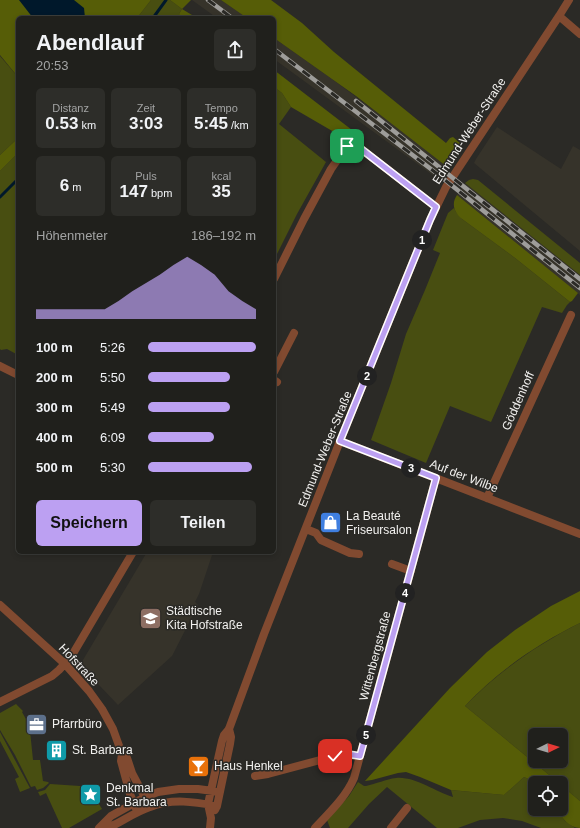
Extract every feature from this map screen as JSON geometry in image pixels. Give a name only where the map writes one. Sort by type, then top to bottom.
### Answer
[{"type":"street","name":"Edmund-Weber-Straße","points":[[210,828],[211,818],[208,804],[224,735],[229,729],[261,641],[427,227],[446,187],[569,0]]},
{"type":"street","points":[[559,16],[580,34]]},
{"type":"street","points":[[276,275],[331,169],[350,144],[356,145],[436,207]]},
{"type":"street","name":"Göddenhoff","points":[[487,498],[571,315]]},
{"type":"street","points":[[276,368],[294,333]]},
{"type":"street","points":[[0,366],[16,374]]},
{"type":"street","name":"Auf der Wilbe","points":[[340,441],[580,534]]},
{"type":"street","name":"Wittenbergstraße","points":[[320,826],[345,795],[354,778],[436,478]]},
{"type":"street","points":[[306,530],[316,533],[321,540],[350,553],[359,554]]},
{"type":"street","points":[[0,702],[52,676],[65,664],[71,657],[133,554]]},
{"type":"street","points":[[392,564],[411,571]]},
{"type":"street","name":"Hofstraße","points":[[0,606],[65,664],[89,691],[102,709],[113,729],[122,754],[121,761],[127,785],[138,812]]},
{"type":"street","name":"Edmund-Weber-Straße","points":[[211,818],[218,806],[231,737],[229,729]]},
{"type":"street","name":"Hofstraße","points":[[122,754],[127,758],[132,773],[150,807]]},
{"type":"street","points":[[255,776],[268,774],[335,756],[347,754],[360,756]]},
{"type":"street","points":[[100,828],[111,816],[145,797],[158,792],[179,789],[198,789],[220,792]]},
{"type":"street","points":[[100,828],[114,824],[138,812],[160,804],[181,801],[218,806]]},
{"type":"street","points":[[391,828],[407,808]]},
{"type":"shaded area","points":[[192,0],[221,0],[244,16],[214,16]]},
{"type":"shaded area","points":[[276,39],[332,79],[446,166],[438,179],[276,60]]},
{"type":"shaded area","points":[[497,127],[561,169],[573,146],[580,150],[580,251],[474,163]]},
{"type":"shaded area","points":[[465,183],[580,275],[580,295],[457,195]]},
{"type":"shaded area","name":"Städtische Kita Hofstraße","points":[[146,554],[212,554],[195,602],[198,605],[172,656],[118,705],[80,665]]},
{"type":"green space","points":[[0,0],[151,0],[139,16],[16,16],[16,75],[0,55]]},
{"type":"green space","points":[[151,0],[170,0],[182,9],[179,14],[180,16],[139,16]]},
{"type":"green space","points":[[170,0],[191,0],[182,9]]},
{"type":"green space","points":[[221,0],[271,0],[302,23],[334,52],[446,143],[453,137],[460,143],[446,166],[356,96],[276,39],[276,16],[244,16]]},
{"type":"green space","points":[[182,9],[194,16],[180,16],[179,14]]},
{"type":"green space","points":[[0,56],[16,75],[16,140],[0,155]]},
{"type":"green space","points":[[276,72],[352,130],[346,139],[291,107],[282,93],[276,88]]},
{"type":"green space","points":[[276,88],[282,93],[291,107],[279,124],[326,162],[276,256]]},
{"type":"green space","points":[[16,140],[16,155],[0,171],[0,155]]},
{"type":"green space","points":[[16,155],[16,354],[7,349],[0,349],[0,171]]},
{"type":"green space","points":[[473,179],[478,180],[580,263],[580,275],[465,183]]},
{"type":"green space","points":[[457,195],[578,293],[572,301],[570,302],[515,258],[462,219],[454,208],[454,202]]},
{"type":"green space","points":[[454,208],[462,219],[515,258],[570,302],[562,313],[542,307],[491,422],[450,406],[426,463],[371,440],[406,334],[440,253],[433,250],[448,213]]},
{"type":"green space","points":[[580,591],[580,623],[519,659],[477,693],[465,706],[528,758],[528,768],[541,768],[550,776],[528,776],[528,779],[524,777],[504,795],[451,790],[406,772],[365,781],[450,688],[487,652],[515,630],[551,606]]},
{"type":"green space","points":[[580,623],[580,801],[568,791],[568,776],[550,776],[541,768],[568,768],[568,728],[528,728],[528,758],[465,706],[505,670],[549,640]]},
{"type":"green space","points":[[16,704],[23,711],[22,712],[27,721],[29,721],[33,760],[40,760],[43,781],[49,783],[43,788],[37,790],[35,786],[31,787],[15,755],[0,730],[0,713]]},
{"type":"green space","points":[[0,732],[30,788],[20,792],[15,779],[19,777],[0,741]]},
{"type":"green space","points":[[524,777],[528,779],[528,816],[562,816],[565,821],[575,828],[541,828],[522,821],[503,818],[480,820],[458,828],[437,828],[387,787],[369,804],[348,828],[330,828],[327,820],[349,796],[358,782],[366,786],[396,778],[403,778],[410,779],[453,797],[451,790],[504,795]]},
{"type":"green space","points":[[50,784],[80,786],[85,790],[91,791],[102,809],[69,828],[62,828],[46,793],[40,796],[38,792],[45,790]]},
{"type":"green space","points":[[568,791],[580,801],[580,828],[572,826],[562,816],[568,816]]},
{"type":"water","points":[[19,0],[74,0],[84,8],[85,16],[31,16]]},
{"type":"waterway","points":[[154,16],[166,0]]},
{"type":"waterway","points":[[0,197],[16,181]]},
{"type":"railway","points":[[208,0],[229,16]]},
{"type":"railway","points":[[276,51],[440,176],[580,288]]},
{"type":"railway","points":[[356,101],[580,279]]},
{"type":"place","name":"La Beauté Friseursalon","points":[[331,523]]},
{"type":"place","name":"Städtische Kita Hofstraße","points":[[150,618]]},
{"type":"place","name":"Pfarrbüro","points":[[37,724]]},
{"type":"place","name":"St. Barbara","points":[[57,750]]},
{"type":"place","name":"Haus Henkel","points":[[198,766]]},
{"type":"place","name":"Denkmal St. Barbara","points":[[90,795]]},
{"type":"route","points":[[335,756],[347,754],[360,756],[436,478],[340,441],[436,207],[356,145],[350,144],[347,146]]}]
